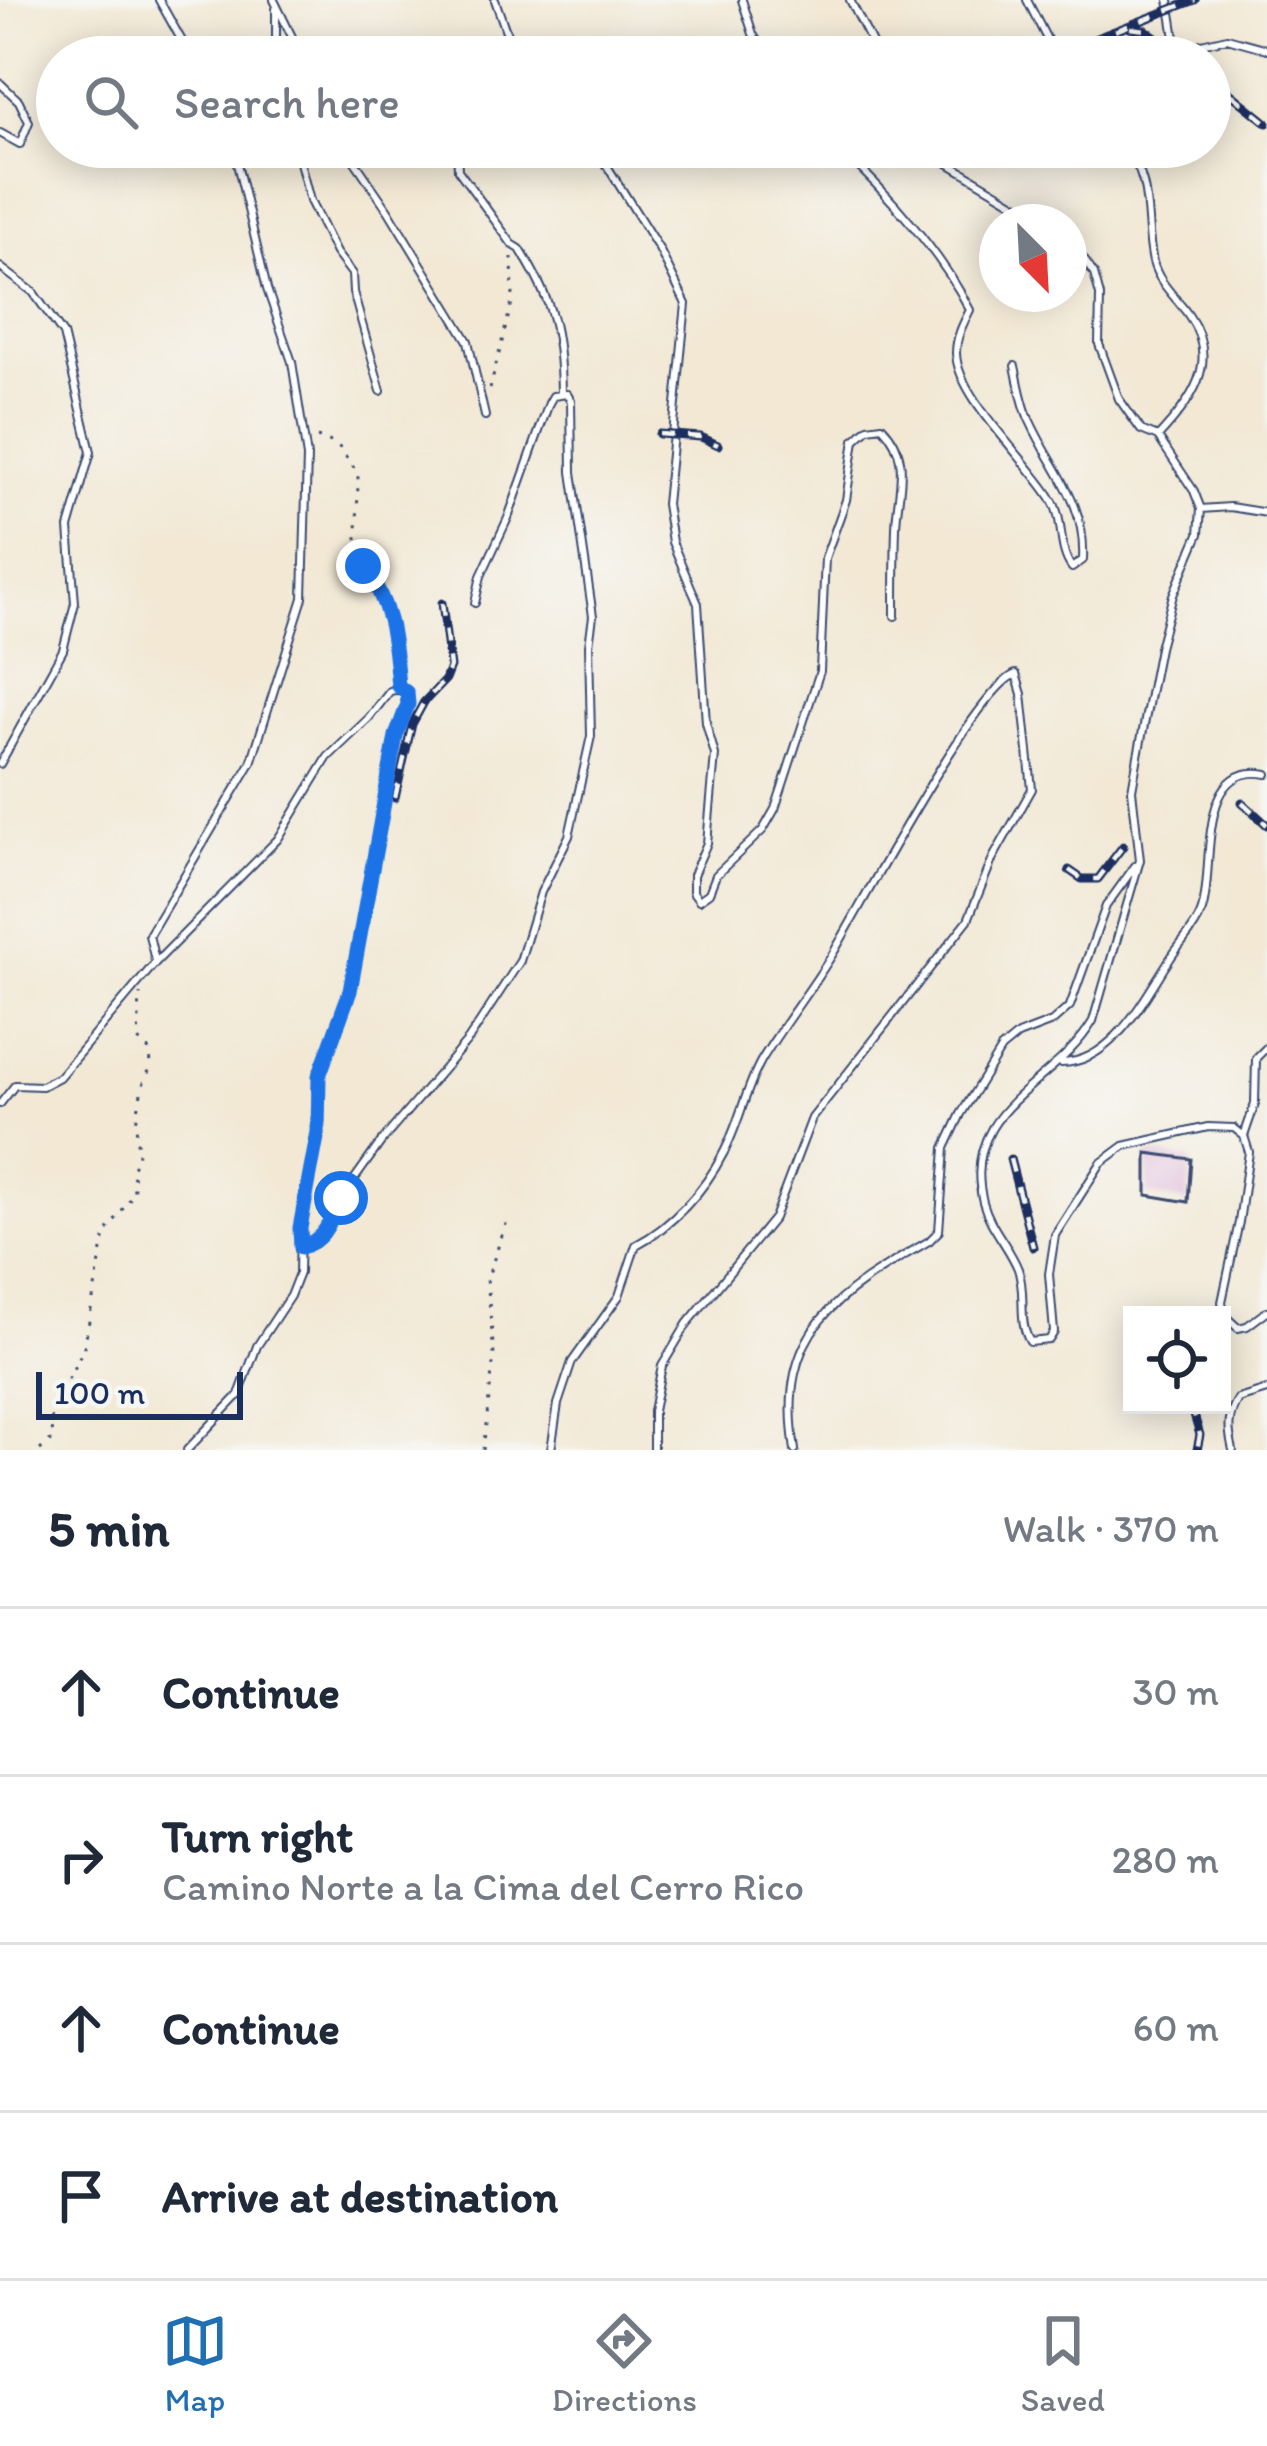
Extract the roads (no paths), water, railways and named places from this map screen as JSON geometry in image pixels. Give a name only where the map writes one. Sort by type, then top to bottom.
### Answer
[{"type":"lane","points":[[159,0],[179,36]]},
{"type":"lane","points":[[496,0],[508,36]]},
{"type":"lane","points":[[742,0],[754,36]]},
{"type":"lane","points":[[850,0],[868,36]]},
{"type":"lane","points":[[1027,0],[1045,36]]},
{"type":"lane","points":[[1169,0],[1174,36]]},
{"type":"lane","points":[[275,3],[276,36]]},
{"type":"lane","points":[[275,3],[292,36]]},
{"type":"lane","points":[[1231,39],[1267,49]]},
{"type":"lane","points":[[0,82],[20,101],[29,122],[20,144],[0,133]]},
{"type":"lane","points":[[155,963],[149,934],[250,763],[303,598],[304,436],[292,362],[267,289],[237,168]]},
{"type":"lane","points":[[301,168],[310,201],[336,254],[352,274],[382,391]]},
{"type":"lane","points":[[359,168],[468,341],[485,416]]},
{"type":"lane","points":[[458,168],[520,249],[548,301],[561,341],[561,393]]},
{"type":"lane","points":[[608,168],[659,249],[686,304],[666,504],[672,542],[698,604],[706,723],[715,755],[707,843],[693,875],[693,892],[699,900],[709,893],[716,875],[763,830],[775,809],[820,671],[825,558],[846,500],[855,440],[868,428],[882,426],[893,438],[904,484],[896,520],[895,616]]},
{"type":"lane","points":[[857,168],[959,288],[970,310],[958,336],[956,356],[964,388],[1054,502],[1063,556],[1072,568],[1083,560],[1084,532],[1070,494],[1029,420],[1015,366]]},
{"type":"lane","points":[[956,168],[1017,204]]},
{"type":"lane","points":[[1138,168],[1148,200],[1157,273],[1190,318],[1205,363],[1191,399],[1158,437]]},
{"type":"lane","points":[[1087,264],[1100,296],[1099,344],[1119,399],[1141,430],[1158,437],[1194,491],[1201,509],[1199,534],[1173,595],[1159,648],[1132,790],[1140,860],[1093,1021],[1082,1040],[1011,1102],[984,1140],[983,1201],[1017,1267],[1025,1297],[1025,1333],[1036,1344],[1049,1340],[1054,1332],[1049,1274],[1055,1235],[1101,1163],[1124,1146],[1208,1127],[1234,1128],[1244,1136],[1249,1152],[1222,1302],[1225,1316],[1238,1328],[1267,1311]]},
{"type":"lane","points":[[0,267],[33,292],[63,334],[91,452],[69,528],[75,603],[63,650],[0,764]]},
{"type":"lane","points":[[475,603],[481,576],[508,518],[548,403],[561,393]]},
{"type":"lane","points":[[301,1247],[324,1234],[341,1198],[381,1142],[469,1039],[520,961],[541,892],[569,836],[591,736],[593,616],[572,472],[571,401],[561,393]]},
{"type":"lane","points":[[1201,509],[1229,507],[1267,513]]},
{"type":"lane","points":[[551,1450],[558,1404],[572,1362],[620,1296],[636,1245],[664,1231],[722,1157],[759,1064],[832,956],[886,858],[984,703],[1005,678],[1016,674],[1032,789],[993,858],[968,920],[812,1118],[773,1217],[687,1324],[662,1366],[653,1411],[653,1450]]},
{"type":"lane","points":[[0,1104],[15,1085],[42,1086],[59,1077],[155,963],[278,839],[328,757],[390,691],[398,686],[407,693],[350,991],[319,1076],[318,1132],[295,1284],[257,1346],[239,1395],[187,1450]]},
{"type":"lane","points":[[1058,1063],[1085,1058],[1143,1006],[1203,911],[1214,810],[1226,788],[1240,776],[1267,774]]},
{"type":"lane","points":[[796,1450],[793,1370],[816,1326],[850,1287],[939,1231],[945,1148],[961,1114],[1001,1049],[1018,1035],[1052,1022],[1070,1006],[1106,906],[1140,860]]},
{"type":"lane","points":[[1244,1136],[1255,1104],[1256,1058],[1267,1047]]},
{"type":"lane","points":[[1233,1450],[1229,1414],[1238,1399],[1267,1390]]},
{"type":"railway","points":[[1102,36],[1195,0]]},
{"type":"railway","points":[[1130,28],[1154,36]]},
{"type":"railway","points":[[1231,94],[1267,123]]},
{"type":"railway","points":[[659,434],[701,437],[718,445]]},
{"type":"railway","points":[[395,798],[412,724],[450,667],[442,603]]},
{"type":"railway","points":[[1242,802],[1267,825]]},
{"type":"railway","points":[[1069,870],[1082,879],[1098,879],[1123,846]]},
{"type":"railway","points":[[1010,1159],[1033,1247]]},
{"type":"railway","points":[[1194,1414],[1200,1435],[1197,1450]]}]
